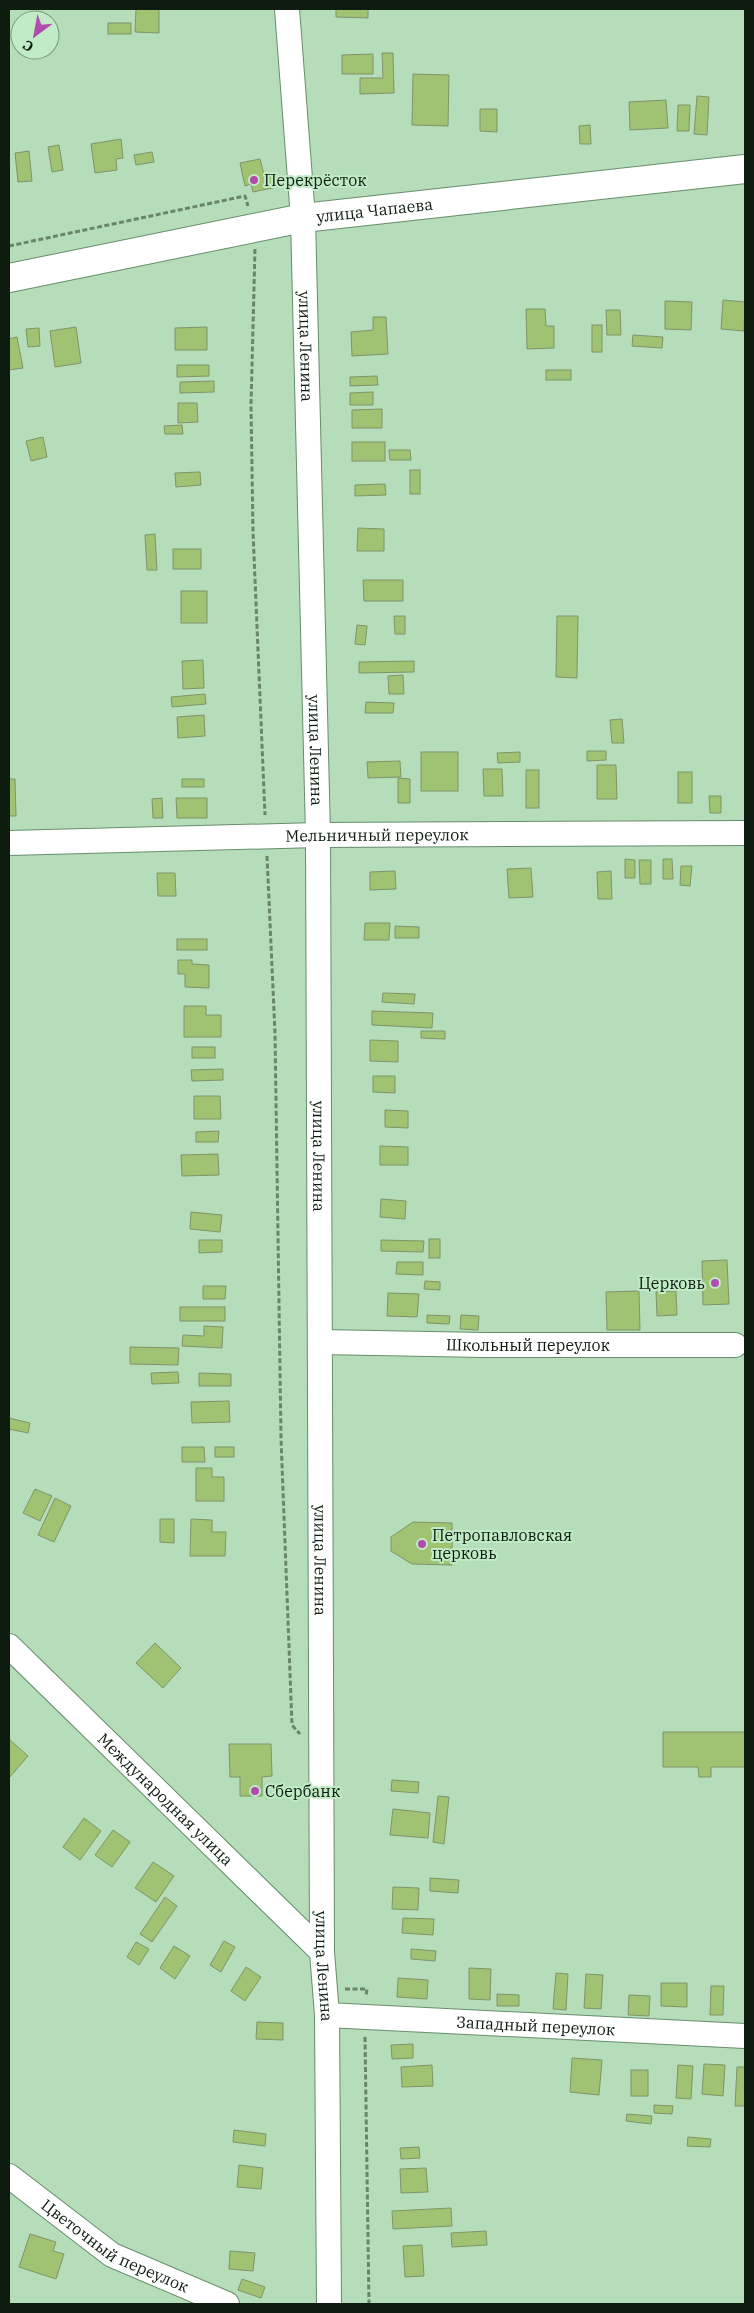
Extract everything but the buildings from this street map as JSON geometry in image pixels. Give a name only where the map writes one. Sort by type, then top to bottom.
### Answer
[{"type":"main road","name":"улица Чапаева","points":[[9,278],[303,218],[745,169]]},
{"type":"street","name":"улица Ленина","points":[[287,9],[303,218],[318,835],[322,1952],[327,2015],[330,2304]]},
{"type":"street","name":"Мельничный переулок","points":[[9,843],[318,835],[745,832]]},
{"type":"street","name":"Школьный переулок","points":[[320,1342],[484,1345],[734,1345]]},
{"type":"street","name":"Международная улица","points":[[9,1646],[322,1952]]},
{"type":"street","name":"Западный переулок","points":[[327,2015],[745,2036]]},
{"type":"street","name":"Цветочный переулок","points":[[9,2176],[112,2255],[226,2304]]},
{"type":"path","points":[[9,246],[244,196],[249,211]]},
{"type":"path","points":[[255,244],[251,406],[252,503],[275,1033],[281,1438],[292,1725],[322,1758]]},
{"type":"path","points":[[337,1989],[367,1989],[365,2017],[369,2304]]},
{"type":"place","name":"Перекрёсток","points":[[254,180]]},
{"type":"place","name":"Церковь","points":[[715,1283]]},
{"type":"place","name":"Петропавловская церковь","points":[[422,1544]]},
{"type":"place","name":"Сбербанк","points":[[255,1791]]}]
